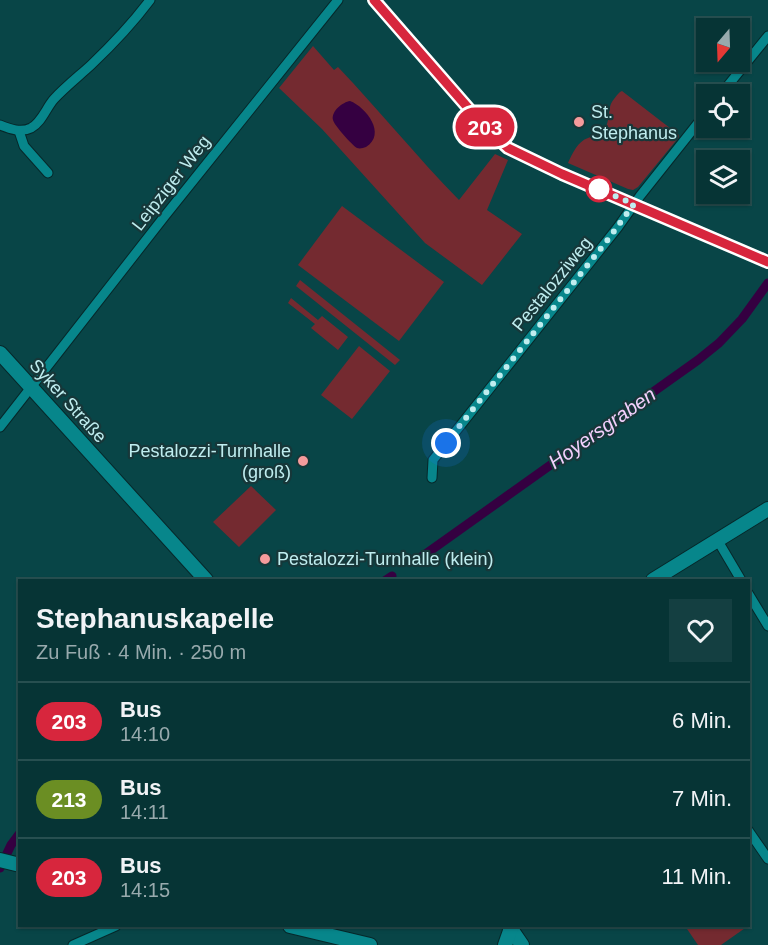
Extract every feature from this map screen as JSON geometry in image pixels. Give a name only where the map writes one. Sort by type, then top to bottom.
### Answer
[{"type":"main road","name":"Syker Straße","points":[[0,353],[205,579]]},
{"type":"main road","points":[[655,579],[768,509]]},
{"type":"main road","points":[[294,927],[370,945]]},
{"type":"main road","points":[[505,945],[510,927]]},
{"type":"main road","points":[[510,927],[522,945]]},
{"type":"street","points":[[0,125],[19,130],[34,127],[55,98],[135,19],[150,0]]},
{"type":"street","name":"Leipziger Weg","points":[[0,427],[186,189],[338,0]]},
{"type":"street","points":[[374,0],[483,125],[502,143],[555,171],[768,262]]},
{"type":"street","points":[[729,84],[768,36]]},
{"type":"street","name":"Pestalozziweg","points":[[432,478],[433,460],[696,126]]},
{"type":"street","points":[[19,130],[24,146],[48,173]]},
{"type":"street","points":[[718,541],[740,579]]},
{"type":"street","points":[[750,596],[768,626]]},
{"type":"street","points":[[750,833],[768,859]]},
{"type":"street","points":[[73,945],[114,927]]},
{"type":"shaded area","points":[[313,46],[334,70],[338,67],[459,200],[495,154],[508,160],[487,210],[522,234],[482,285],[425,243],[322,129],[279,88]]},
{"type":"shaded area","points":[[622,91],[679,135],[638,187],[633,190],[568,163],[581,142],[602,132],[607,125],[611,103]]},
{"type":"shaded area","points":[[350,101],[362,109],[372,121],[375,135],[366,147],[357,148],[333,120],[338,108]]},
{"type":"shaded area","points":[[342,206],[444,282],[399,341],[298,265]]},
{"type":"shaded area","points":[[300,280],[400,360],[395,365],[296,286]]},
{"type":"shaded area","points":[[291,298],[318,320],[322,316],[348,337],[338,350],[311,328],[315,324],[288,303]]},
{"type":"shaded area","points":[[359,346],[390,371],[352,419],[321,395]]},
{"type":"shaded area","points":[[251,486],[276,510],[239,547],[213,522]]},
{"type":"shaded area","points":[[686,927],[747,927],[721,945],[698,945]]},
{"type":"waterway","name":"Hoyersgraben","points":[[420,558],[698,360],[719,343],[742,319],[768,283]]},
{"type":"waterway","name":"Hoyersgraben","points":[[388,579],[392,576]]},
{"type":"waterway","name":"Hoyersgraben","points":[[0,868],[18,836]]},
{"type":"bus line","name":"203","points":[[374,0],[483,125],[508,148],[562,174],[768,262]]},
{"type":"place","name":"St. Stephanus","points":[[579,122]]},
{"type":"place","name":"Pestalozzi-Turnhalle (groß)","points":[[303,461]]},
{"type":"place","name":"Pestalozzi-Turnhalle (klein)","points":[[265,559]]},
{"type":"route","points":[[446,443],[634,204],[599,189]]}]
